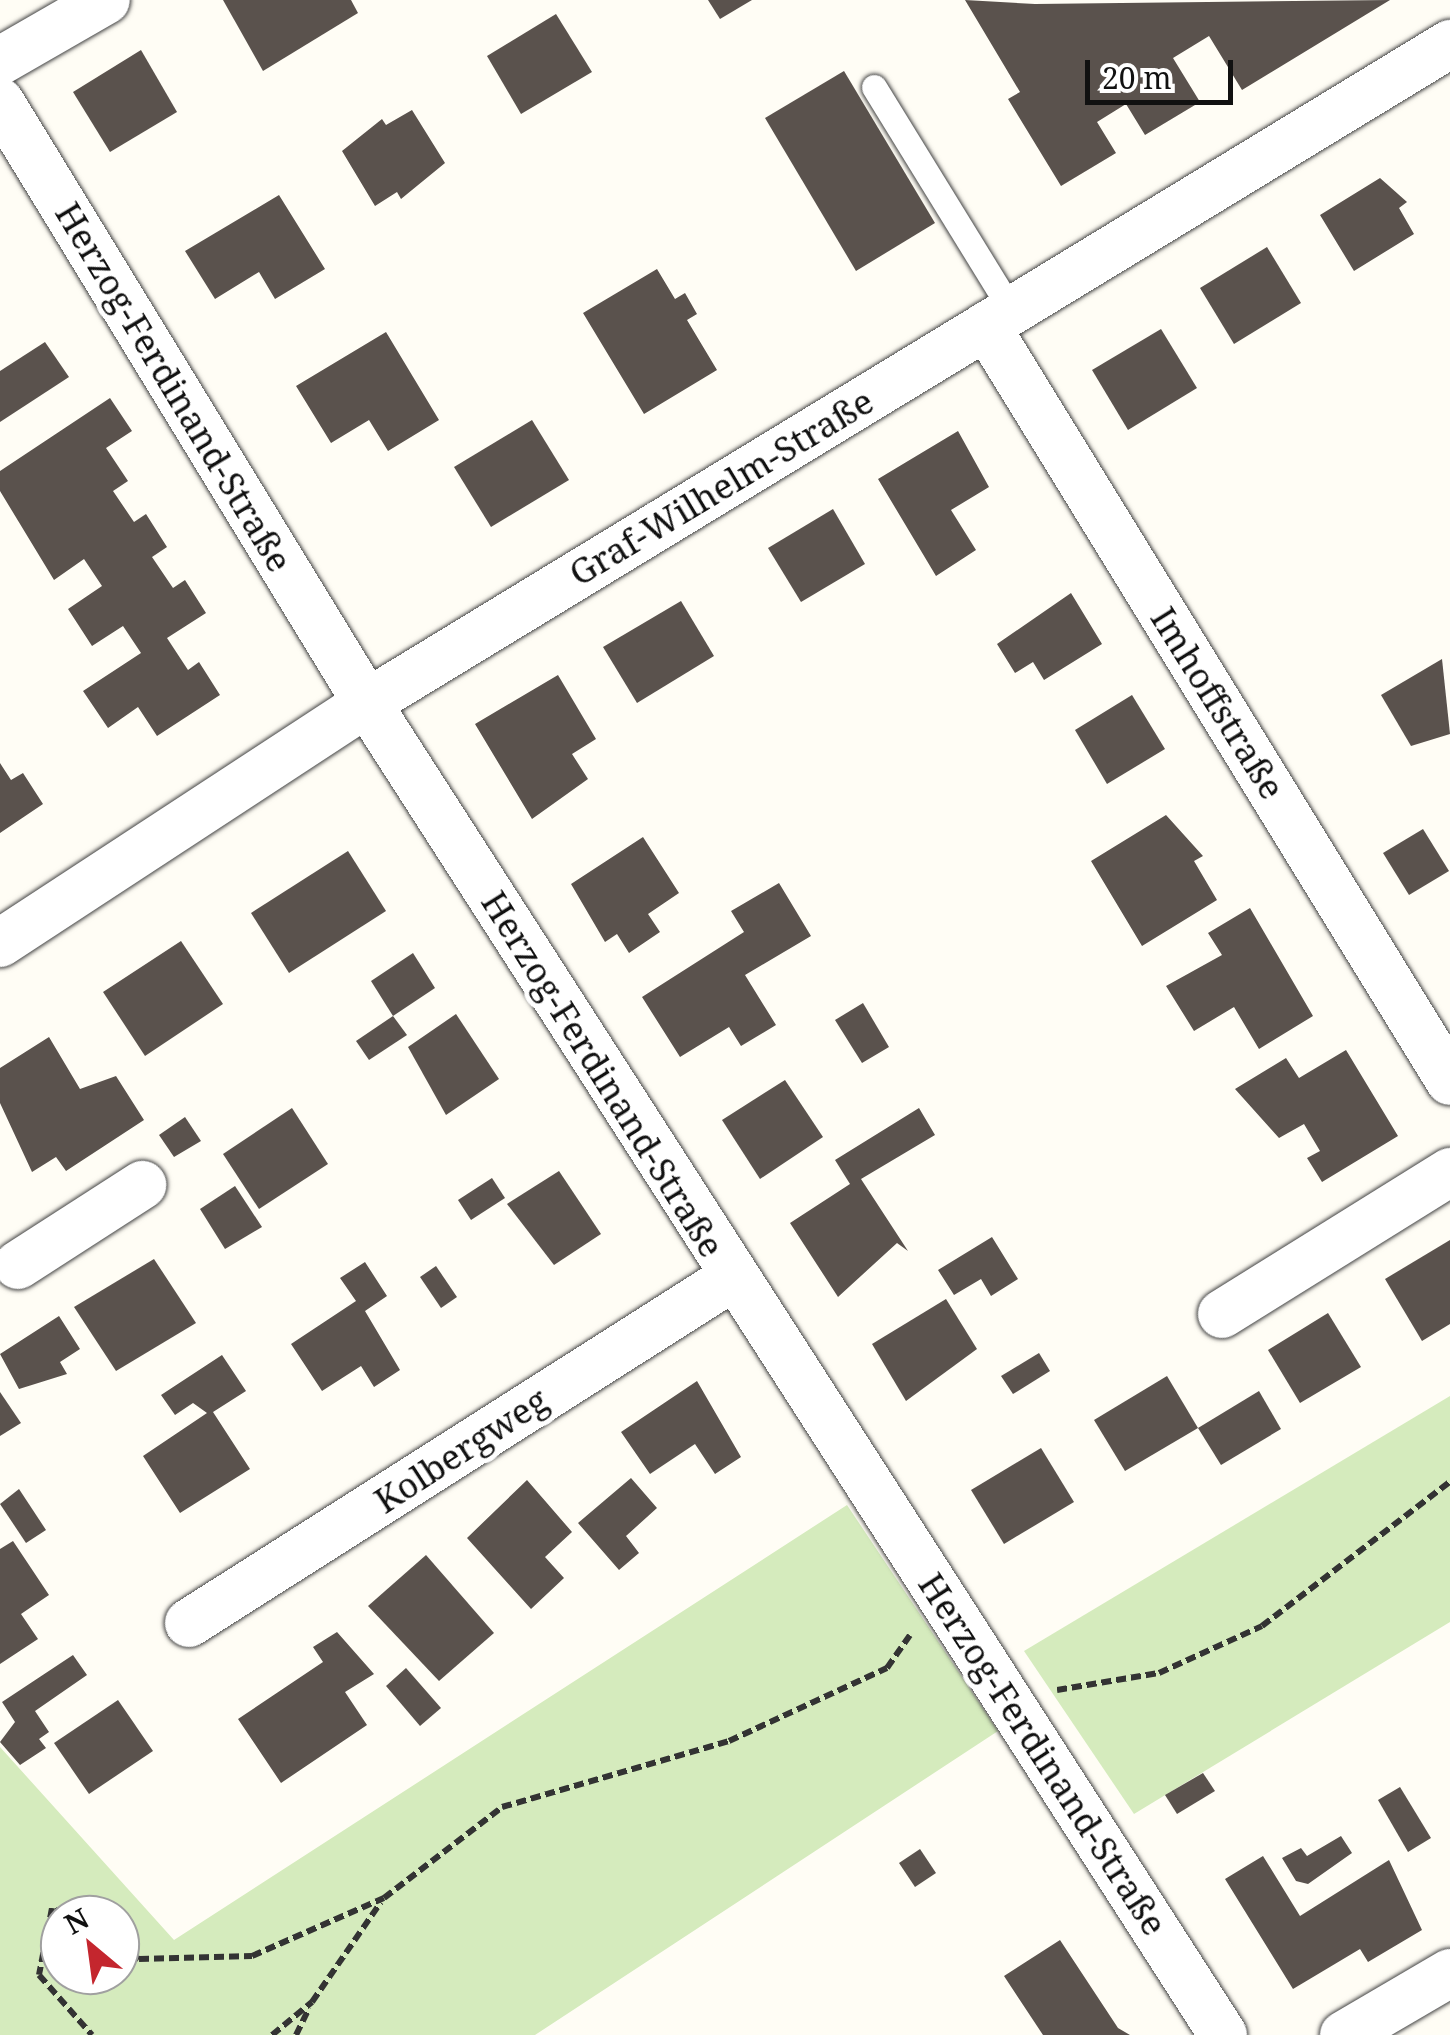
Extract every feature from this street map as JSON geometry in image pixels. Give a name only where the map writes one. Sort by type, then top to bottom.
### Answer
[{"type":"street","points":[[0,61],[106,0]]},
{"type":"street","name":"Graf-Wilhelm-Straße","points":[[0,943],[367,703],[1450,44]]},
{"type":"street","name":"Herzog-Ferdinand-Straße","points":[[0,102],[367,703],[1223,2035]]},
{"type":"street","name":"Imhoffstraße","points":[[999,318],[1450,1080]]},
{"type":"street","points":[[1222,1314],[1450,1172]]},
{"type":"street","points":[[6,1261],[142,1185]]},
{"type":"street","name":"Kolbergweg","points":[[190,1623],[733,1277]]},
{"type":"street","points":[[1344,2035],[1450,1972]]},
{"type":"lane","points":[[874,87],[999,318]]},
{"type":"path","points":[[1008,1698],[1160,1673],[1262,1626],[1450,1482]]},
{"type":"path","points":[[140,1959],[252,1956],[384,1898],[502,1807],[729,1741],[887,1668],[940,1594]]},
{"type":"path","points":[[296,2035],[312,2002],[384,1898]]},
{"type":"path","points":[[57,1995],[92,2035]]},
{"type":"path","points":[[272,2035],[312,2002]]},
{"type":"green space","points":[[1450,1396],[1450,1622],[1134,1814],[1024,1651]]},
{"type":"green space","points":[[847,1505],[998,1731],[535,2035],[0,2035],[0,1747],[133,1895],[40,1895],[40,1995],[140,1995],[140,1902],[174,1940]]},
{"type":"building","points":[[223,0],[351,0],[358,13],[263,71]]},
{"type":"building","points":[[708,0],[752,0],[720,19]]},
{"type":"building","points":[[965,0],[1035,4],[1390,0],[1242,90],[1209,36],[1173,58],[1200,102],[1145,135],[1126,104],[1097,122],[1116,153],[1061,186],[1008,99],[1020,92]]},
{"type":"building","points":[[556,14],[592,72],[521,114],[487,56]]},
{"type":"building","points":[[141,50],[177,112],[110,152],[73,92]]},
{"type":"building","points":[[844,71],[935,223],[856,271],[765,118]]},
{"type":"building","points":[[412,110],[445,163],[401,199],[397,192],[375,206],[342,151],[382,119],[386,125]]},
{"type":"building","points":[[1380,178],[1407,202],[1399,208],[1414,234],[1354,271],[1320,215]]},
{"type":"building","points":[[279,195],[325,269],[275,299],[259,272],[215,299],[185,251]]},
{"type":"building","points":[[1267,247],[1301,303],[1234,344],[1200,288]]},
{"type":"building","points":[[657,269],[675,299],[685,293],[697,314],[687,320],[717,370],[644,414],[583,313]]},
{"type":"building","points":[[1161,329],[1197,388],[1128,430],[1092,370]]},
{"type":"building","points":[[386,332],[439,420],[388,451],[369,420],[331,443],[296,386]]},
{"type":"building","points":[[45,342],[69,377],[0,422],[0,371]]},
{"type":"building","points":[[110,398],[132,431],[106,448],[128,481],[113,491],[134,522],[146,514],[167,547],[152,557],[173,588],[185,580],[206,613],[167,638],[188,670],[199,662],[220,695],[157,736],[138,707],[108,728],[83,691],[141,653],[123,626],[92,646],[68,609],[102,586],[84,559],[54,580],[0,491],[0,471]]},
{"type":"building","points":[[532,420],[569,480],[491,527],[454,467]]},
{"type":"building","points":[[958,431],[989,487],[951,510],[976,550],[936,576],[878,479]]},
{"type":"building","points":[[833,509],[865,564],[801,602],[768,548]]},
{"type":"building","points":[[1071,593],[1102,644],[1044,680],[1033,662],[1015,673],[997,644]]},
{"type":"building","points":[[681,601],[714,656],[637,703],[603,647]]},
{"type":"building","points":[[1442,659],[1450,734],[1411,746],[1381,695]]},
{"type":"building","points":[[558,675],[596,739],[572,754],[588,779],[532,819],[475,724]]},
{"type":"building","points":[[1132,695],[1165,749],[1107,784],[1075,730]]},
{"type":"building","points":[[0,763],[11,780],[23,773],[43,804],[0,833]]},
{"type":"building","points":[[1166,815],[1203,856],[1194,861],[1217,900],[1142,946],[1091,861]]},
{"type":"building","points":[[1423,829],[1449,871],[1409,895],[1383,853]]},
{"type":"building","points":[[643,837],[679,893],[648,914],[660,932],[629,953],[617,934],[605,942],[571,884]]},
{"type":"building","points":[[348,851],[386,911],[289,973],[251,913]]},
{"type":"building","points":[[779,883],[811,936],[745,975],[776,1025],[741,1046],[729,1027],[680,1057],[642,997],[744,932],[731,911]]},
{"type":"building","points":[[1250,908],[1313,1016],[1259,1049],[1234,1007],[1194,1031],[1166,986],[1222,955],[1208,933]]},
{"type":"building","points":[[181,941],[223,1004],[145,1056],[103,992]]},
{"type":"building","points":[[413,953],[435,988],[393,1016],[371,981]]},
{"type":"building","points":[[863,1003],[889,1047],[862,1063],[835,1020]]},
{"type":"building","points":[[456,1014],[499,1079],[446,1115],[408,1047]]},
{"type":"building","points":[[393,1016],[407,1035],[369,1060],[356,1041]]},
{"type":"building","points":[[49,1037],[80,1089],[116,1076],[144,1120],[66,1171],[56,1157],[32,1172],[0,1103],[0,1068]]},
{"type":"building","points":[[1346,1050],[1398,1136],[1322,1182],[1307,1158],[1320,1151],[1304,1124],[1279,1138],[1235,1089],[1286,1058],[1299,1078]]},
{"type":"building","points":[[785,1080],[823,1137],[760,1179],[722,1120]]},
{"type":"building","points":[[292,1108],[328,1164],[259,1209],[223,1154]]},
{"type":"building","points":[[919,1108],[935,1135],[861,1179],[908,1251],[897,1243],[838,1297],[790,1223],[850,1184],[835,1160]]},
{"type":"building","points":[[185,1117],[201,1141],[174,1157],[159,1135]]},
{"type":"building","points":[[559,1171],[601,1234],[554,1265],[507,1204]]},
{"type":"building","points":[[492,1178],[505,1198],[471,1220],[458,1200]]},
{"type":"building","points":[[235,1186],[262,1227],[225,1249],[200,1209]]},
{"type":"building","points":[[992,1237],[1018,1279],[991,1296],[981,1279],[954,1295],[938,1270]]},
{"type":"building","points":[[1450,1240],[1450,1324],[1422,1341],[1385,1279]]},
{"type":"building","points":[[154,1259],[196,1323],[116,1371],[74,1307]]},
{"type":"building","points":[[365,1262],[387,1296],[365,1311],[400,1370],[374,1387],[361,1366],[322,1391],[291,1344],[356,1301],[340,1278]]},
{"type":"building","points":[[436,1266],[457,1297],[441,1308],[420,1277]]},
{"type":"building","points":[[946,1299],[977,1349],[906,1401],[872,1344]]},
{"type":"building","points":[[1328,1313],[1361,1367],[1300,1403],[1268,1350]]},
{"type":"building","points":[[59,1316],[80,1349],[60,1362],[67,1374],[19,1389],[0,1354]]},
{"type":"building","points":[[1039,1353],[1050,1371],[1013,1394],[1001,1376]]},
{"type":"building","points":[[222,1355],[246,1391],[213,1412],[250,1469],[180,1513],[143,1456],[207,1413],[193,1403],[175,1415],[161,1395]]},
{"type":"building","points":[[1167,1376],[1198,1428],[1125,1471],[1094,1420]]},
{"type":"building","points":[[697,1381],[741,1457],[715,1474],[695,1444],[650,1474],[621,1432]]},
{"type":"building","points":[[1259,1391],[1281,1429],[1221,1465],[1198,1428]]},
{"type":"building","points":[[0,1392],[21,1423],[0,1436]]},
{"type":"building","points":[[1041,1448],[1074,1502],[1004,1544],[971,1490]]},
{"type":"building","points":[[631,1478],[657,1508],[626,1536],[639,1553],[619,1570],[578,1523]]},
{"type":"building","points":[[527,1480],[572,1532],[545,1557],[564,1578],[531,1609],[467,1538]]},
{"type":"building","points":[[19,1489],[46,1530],[26,1543],[0,1504]]},
{"type":"building","points":[[13,1541],[49,1595],[21,1614],[38,1639],[0,1664],[0,1549]]},
{"type":"building","points":[[426,1555],[494,1633],[439,1681],[368,1606]]},
{"type":"building","points":[[337,1632],[374,1674],[345,1692],[367,1725],[281,1783],[238,1719],[323,1662],[313,1647]]},
{"type":"building","points":[[73,1655],[87,1675],[35,1711],[49,1732],[39,1739],[46,1748],[20,1765],[0,1742],[15,1722],[2,1702]]},
{"type":"building","points":[[406,1668],[441,1708],[420,1726],[386,1686]]},
{"type":"building","points":[[118,1700],[153,1751],[89,1794],[54,1743]]},
{"type":"building","points":[[1203,1773],[1215,1791],[1177,1814],[1165,1795]]},
{"type":"building","points":[[1400,1787],[1431,1838],[1408,1852],[1378,1800]]},
{"type":"building","points":[[1341,1836],[1352,1853],[1308,1884],[1296,1881],[1282,1858],[1301,1848],[1307,1856]]},
{"type":"building","points":[[920,1849],[936,1873],[915,1887],[899,1863]]},
{"type":"building","points":[[1263,1856],[1300,1916],[1389,1860],[1422,1930],[1368,1962],[1360,1949],[1293,1989],[1225,1879]]},
{"type":"building","points":[[1060,1940],[1118,2028],[1130,2035],[1043,2035],[1004,1976]]}]
